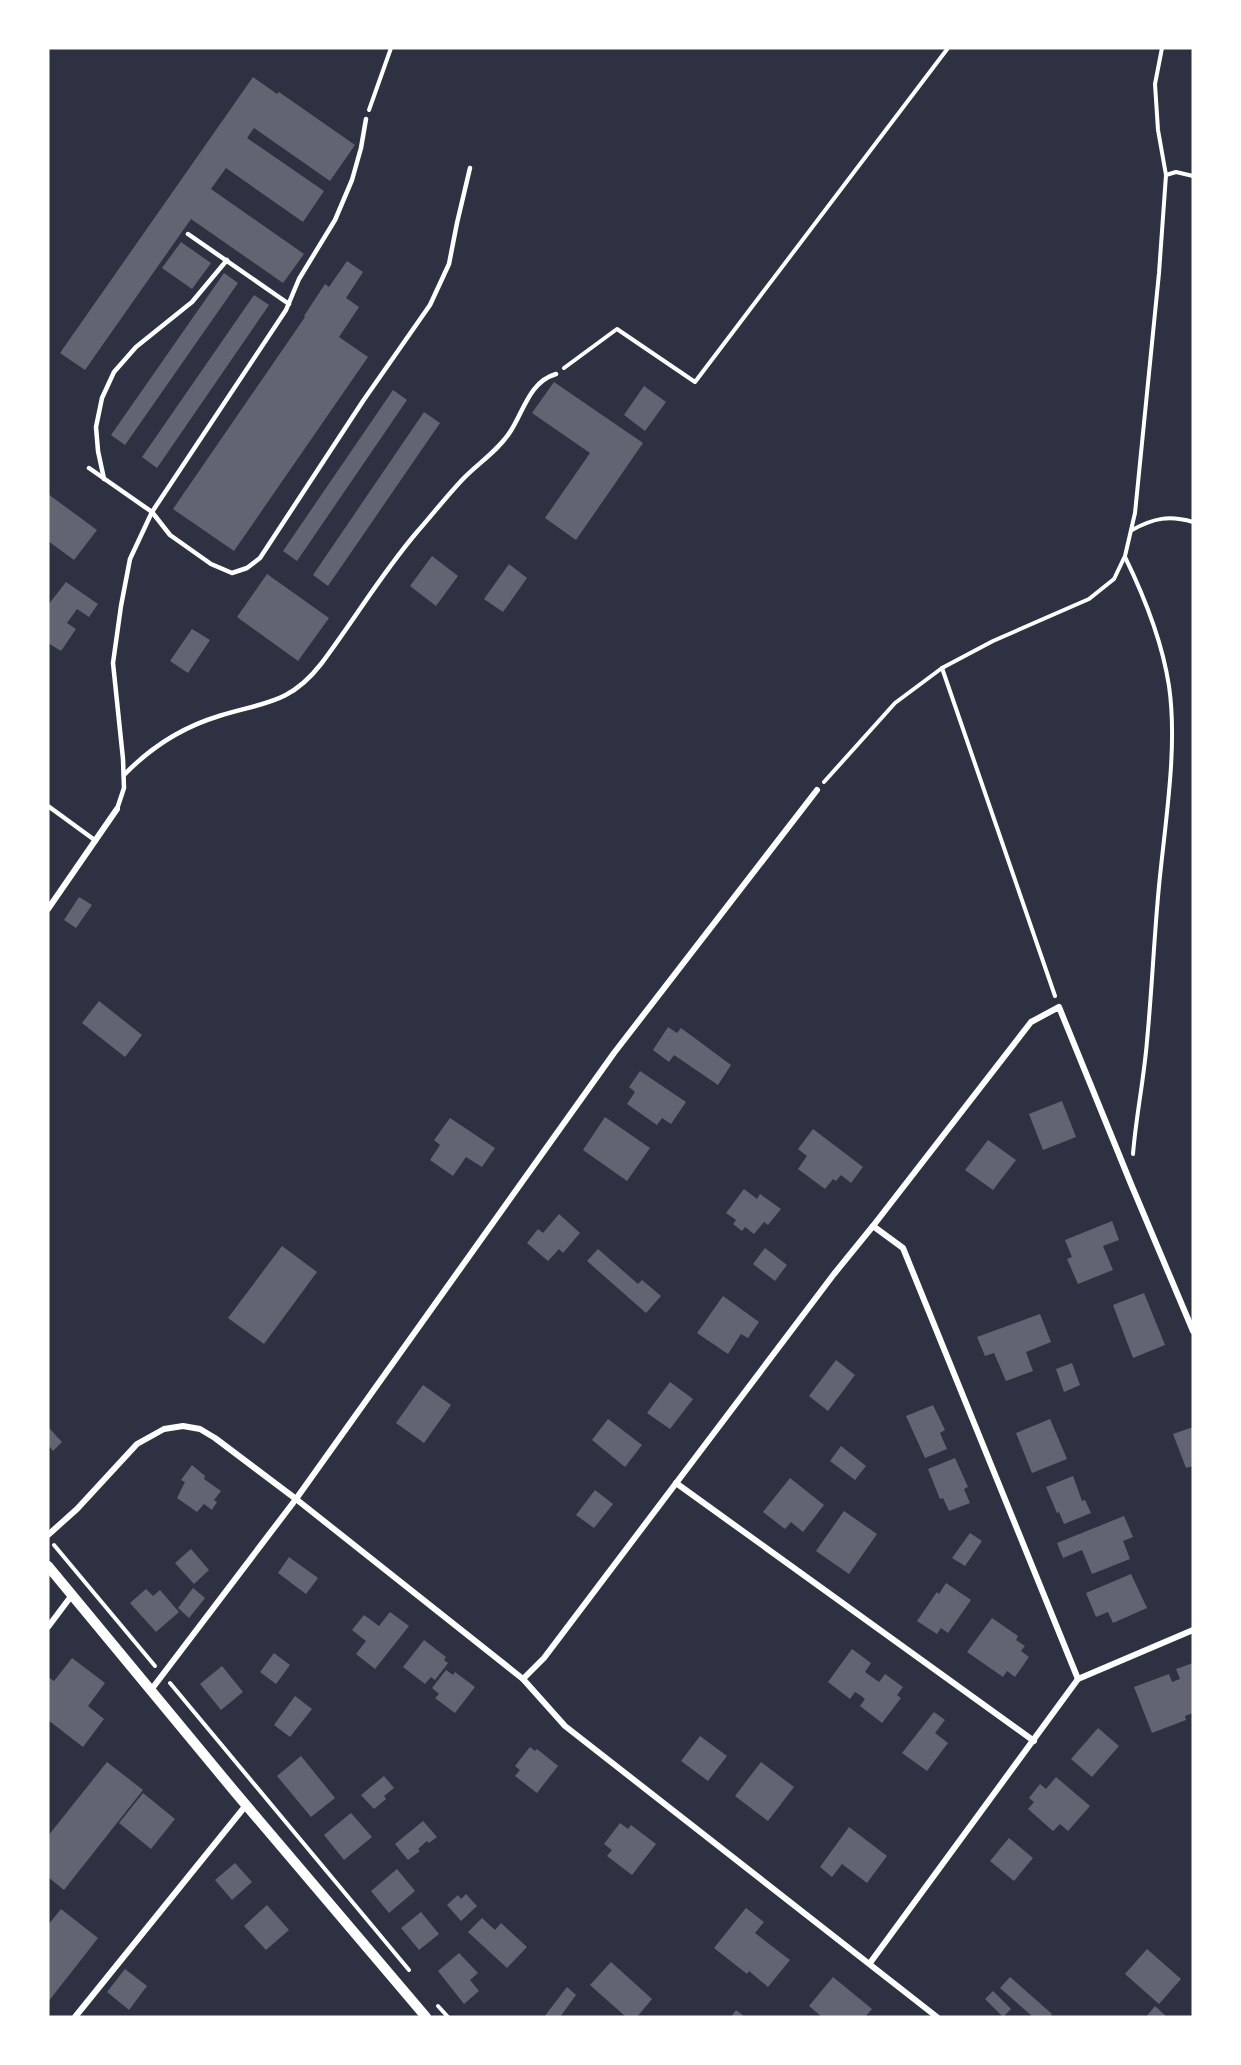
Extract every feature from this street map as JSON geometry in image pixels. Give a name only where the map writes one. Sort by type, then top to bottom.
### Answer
[{"type":"street","points":[[151,1690],[296,1499],[614,1053],[817,790]]},
{"type":"street","points":[[48,909],[117,809]]},
{"type":"street","points":[[523,1680],[544,1658],[834,1274],[1031,1022],[1059,1007],[1193,1331]]},
{"type":"street","points":[[873,1226],[903,1248],[1078,1679]]},
{"type":"street","points":[[48,1536],[77,1509],[137,1444],[164,1429],[183,1426],[200,1429],[296,1499],[523,1680],[565,1726],[937,2017]]},
{"type":"street","points":[[676,1483],[1034,1741]]},
{"type":"street","points":[[48,1566],[426,2017]]},
{"type":"street","points":[[48,1627],[72,1595]]},
{"type":"street","points":[[870,1963],[1078,1679],[1193,1630]]},
{"type":"street","points":[[75,2017],[247,1804]]},
{"type":"lane","points":[[117,809],[124,788],[124,775],[113,663],[130,559],[152,512],[289,304],[299,279],[335,220],[352,180],[362,148],[366,119]]},
{"type":"lane","points":[[89,468],[152,512],[170,535],[211,564],[232,573],[247,568],[261,558],[363,401],[430,305],[449,264],[456,222],[470,168]]},
{"type":"lane","points":[[188,234],[289,304]]},
{"type":"lane","points":[[104,479],[96,427],[102,398],[114,372],[136,347],[192,302],[226,261]]},
{"type":"lane","points":[[124,775],[142,756],[176,734],[218,716],[264,705],[300,687],[321,663],[395,557],[462,480],[510,433],[534,388],[545,377],[556,374]]},
{"type":"lane","points":[[48,806],[96,841]]},
{"type":"path","points":[[366,119],[391,48]]},
{"type":"path","points":[[556,374],[617,329],[695,382],[948,48]]},
{"type":"path","points":[[817,790],[896,703],[942,668],[993,640],[1089,599],[1114,579],[1125,556],[1135,513],[1158,284],[1166,175],[1158,130],[1155,84],[1162,48]]},
{"type":"path","points":[[1166,175],[1176,172],[1193,176]]},
{"type":"path","points":[[1131,530],[1162,517],[1193,522]]},
{"type":"path","points":[[1125,556],[1144,595],[1160,643],[1169,687],[1171,741],[1147,1043],[1135,1132],[1131,1184]]},
{"type":"path","points":[[942,668],[1059,1007]]},
{"type":"path","points":[[48,1536],[409,1971]]},
{"type":"path","points":[[432,1999],[448,2017]]},
{"type":"building","points":[[253,77],[277,94],[279,92],[355,145],[330,181],[254,128],[247,138],[324,191],[303,222],[226,168],[211,189],[304,254],[283,283],[191,219],[85,370],[60,353]]},
{"type":"building","points":[[181,242],[211,263],[192,289],[162,268]]},
{"type":"building","points":[[347,261],[363,272],[346,298],[359,307],[339,337],[368,357],[234,551],[173,509],[305,317],[325,284],[329,287]]},
{"type":"building","points":[[224,273],[238,283],[125,445],[111,435]]},
{"type":"building","points":[[254,295],[269,305],[157,468],[142,457]]},
{"type":"building","points":[[554,382],[643,443],[576,540],[545,518],[590,453],[532,413]]},
{"type":"building","points":[[644,386],[666,402],[645,431],[624,415]]},
{"type":"building","points":[[393,390],[407,400],[297,561],[283,551]]},
{"type":"building","points":[[424,412],[440,423],[328,586],[313,575]]},
{"type":"building","points":[[48,494],[97,530],[74,560],[48,541]]},
{"type":"building","points":[[432,556],[458,576],[436,606],[410,586]]},
{"type":"building","points":[[509,564],[527,578],[503,612],[484,599]]},
{"type":"building","points":[[267,574],[329,618],[298,661],[237,617]]},
{"type":"building","points":[[66,582],[98,604],[89,617],[77,609],[67,623],[76,629],[61,651],[48,643],[48,605]]},
{"type":"building","points":[[192,629],[210,640],[188,673],[170,661]]},
{"type":"building","points":[[79,897],[92,905],[76,928],[64,920]]},
{"type":"building","points":[[99,1001],[142,1035],[125,1057],[82,1023]]},
{"type":"building","points":[[668,1027],[677,1033],[681,1028],[731,1065],[718,1085],[674,1055],[669,1062],[653,1050]]},
{"type":"building","points":[[640,1071],[686,1102],[671,1124],[662,1118],[657,1125],[627,1104],[635,1092],[629,1087]]},
{"type":"building","points":[[1062,1101],[1076,1137],[1043,1150],[1029,1114]]},
{"type":"building","points":[[605,1117],[650,1148],[627,1181],[583,1150]]},
{"type":"building","points":[[450,1118],[495,1148],[482,1167],[466,1157],[453,1176],[430,1160],[440,1145],[434,1140]]},
{"type":"building","points":[[813,1129],[863,1167],[851,1183],[841,1175],[836,1181],[833,1179],[825,1189],[798,1169],[807,1156],[798,1149]]},
{"type":"building","points":[[988,1140],[1016,1160],[993,1190],[965,1170]]},
{"type":"building","points":[[744,1189],[757,1199],[760,1194],[781,1209],[768,1225],[764,1222],[754,1234],[745,1227],[742,1231],[733,1224],[736,1220],[726,1213]]},
{"type":"building","points":[[559,1214],[580,1233],[563,1253],[559,1249],[548,1261],[527,1243],[538,1229],[543,1233]]},
{"type":"building","points":[[1112,1221],[1119,1240],[1103,1246],[1113,1270],[1078,1284],[1067,1259],[1072,1257],[1065,1240]]},
{"type":"building","points":[[282,1246],[317,1272],[264,1344],[228,1318]]},
{"type":"building","points":[[765,1248],[787,1265],[775,1281],[753,1264]]},
{"type":"building","points":[[598,1249],[638,1284],[642,1280],[661,1296],[646,1313],[587,1261]]},
{"type":"building","points":[[1144,1293],[1165,1345],[1133,1358],[1113,1305]]},
{"type":"building","points":[[723,1296],[759,1322],[748,1338],[741,1334],[728,1354],[697,1333]]},
{"type":"building","points":[[1040,1314],[1051,1342],[1026,1352],[1033,1371],[1006,1381],[994,1353],[985,1356],[977,1337]]},
{"type":"building","points":[[836,1360],[855,1375],[828,1411],[809,1396]]},
{"type":"building","points":[[1072,1363],[1080,1385],[1064,1392],[1056,1369]]},
{"type":"building","points":[[670,1382],[693,1399],[670,1429],[647,1413]]},
{"type":"building","points":[[423,1385],[451,1405],[424,1443],[396,1423]]},
{"type":"building","points":[[933,1405],[945,1430],[940,1433],[947,1449],[925,1458],[906,1416]]},
{"type":"building","points":[[608,1419],[642,1445],[625,1467],[592,1440]]},
{"type":"building","points":[[1050,1419],[1067,1459],[1032,1473],[1016,1433]]},
{"type":"building","points":[[48,1427],[62,1442],[53,1451],[48,1445]]},
{"type":"building","points":[[1193,1427],[1193,1466],[1186,1468],[1173,1434]]},
{"type":"building","points":[[841,1446],[866,1466],[855,1480],[830,1461]]},
{"type":"building","points":[[955,1458],[968,1487],[964,1489],[970,1503],[949,1511],[943,1498],[940,1499],[928,1469]]},
{"type":"building","points":[[192,1465],[205,1476],[204,1479],[221,1491],[214,1500],[217,1502],[212,1510],[204,1504],[197,1512],[177,1498],[185,1482],[181,1480]]},
{"type":"building","points":[[1073,1476],[1082,1501],[1085,1500],[1091,1513],[1064,1524],[1046,1487]]},
{"type":"building","points":[[790,1478],[824,1505],[803,1532],[791,1522],[785,1529],[763,1512]]},
{"type":"building","points":[[595,1490],[613,1504],[594,1528],[576,1515]]},
{"type":"building","points":[[844,1511],[877,1534],[849,1574],[816,1551]]},
{"type":"building","points":[[1124,1516],[1133,1537],[1123,1541],[1130,1559],[1092,1574],[1082,1550],[1063,1558],[1057,1543]]},
{"type":"building","points":[[970,1533],[982,1541],[965,1566],[952,1558]]},
{"type":"building","points":[[191,1549],[209,1570],[194,1584],[175,1563]]},
{"type":"building","points":[[289,1557],[318,1578],[306,1594],[278,1573]]},
{"type":"building","points":[[1131,1574],[1147,1608],[1113,1623],[1108,1612],[1096,1617],[1086,1593]]},
{"type":"building","points":[[946,1583],[971,1600],[948,1633],[941,1628],[937,1634],[917,1621]]},
{"type":"building","points":[[193,1588],[205,1598],[189,1618],[178,1608]]},
{"type":"building","points":[[146,1589],[153,1596],[160,1590],[179,1612],[156,1632],[130,1603]]},
{"type":"building","points":[[390,1612],[409,1626],[375,1669],[356,1654],[366,1641],[352,1630],[364,1615],[379,1626]]},
{"type":"building","points":[[992,1618],[1018,1636],[1016,1640],[1025,1646],[1021,1651],[1029,1657],[1015,1677],[1007,1671],[1003,1677],[967,1652]]},
{"type":"building","points":[[424,1640],[446,1657],[444,1660],[448,1663],[435,1680],[431,1677],[425,1684],[403,1667]]},
{"type":"building","points":[[852,1649],[871,1663],[865,1672],[879,1682],[885,1674],[903,1687],[897,1695],[901,1698],[882,1723],[860,1706],[865,1699],[860,1695],[855,1692],[850,1699],[828,1682]]},
{"type":"building","points":[[274,1653],[290,1665],[276,1684],[260,1672]]},
{"type":"building","points":[[72,1658],[105,1683],[88,1706],[104,1719],[83,1747],[48,1720],[48,1677],[54,1681]]},
{"type":"building","points":[[1193,1663],[1193,1713],[1185,1716],[1186,1720],[1152,1733],[1134,1687],[1169,1674],[1172,1682],[1180,1679],[1176,1669]]},
{"type":"building","points":[[222,1666],[243,1692],[221,1710],[200,1684]]},
{"type":"building","points":[[446,1670],[453,1675],[455,1672],[475,1687],[455,1713],[435,1698],[439,1694],[432,1688]]},
{"type":"building","points":[[295,1696],[312,1709],[290,1737],[274,1725]]},
{"type":"building","points":[[934,1712],[945,1720],[935,1733],[948,1743],[927,1771],[902,1753]]},
{"type":"building","points":[[1098,1728],[1119,1746],[1092,1777],[1071,1759]]},
{"type":"building","points":[[700,1736],[727,1756],[708,1781],[681,1761]]},
{"type":"building","points":[[530,1747],[535,1751],[537,1749],[558,1766],[537,1793],[515,1776],[520,1770],[515,1766]]},
{"type":"building","points":[[301,1756],[335,1798],[311,1817],[277,1776]]},
{"type":"building","points":[[107,1762],[143,1790],[64,1890],[48,1877],[48,1836]]},
{"type":"building","points":[[761,1762],[794,1787],[768,1821],[735,1796]]},
{"type":"building","points":[[384,1776],[394,1788],[374,1809],[361,1795]]},
{"type":"building","points":[[1056,1777],[1090,1806],[1068,1831],[1060,1824],[1053,1831],[1028,1809],[1034,1802],[1029,1798],[1040,1784],[1046,1789]]},
{"type":"building","points":[[143,1793],[175,1819],[151,1849],[119,1823]]},
{"type":"building","points":[[351,1813],[372,1837],[344,1860],[324,1835]]},
{"type":"building","points":[[423,1821],[437,1837],[429,1843],[427,1841],[418,1849],[420,1851],[408,1860],[395,1844]]},
{"type":"building","points":[[620,1823],[628,1829],[631,1825],[656,1844],[632,1875],[607,1856],[612,1850],[604,1844]]},
{"type":"building","points":[[849,1827],[887,1856],[867,1883],[842,1864],[832,1877],[820,1867]]},
{"type":"building","points":[[1009,1838],[1033,1858],[1014,1881],[990,1861]]},
{"type":"building","points":[[235,1863],[252,1882],[232,1900],[215,1880]]},
{"type":"building","points":[[397,1869],[415,1891],[389,1913],[371,1891]]},
{"type":"building","points":[[466,1894],[477,1906],[461,1921],[447,1905],[458,1895],[461,1899]]},
{"type":"building","points":[[267,1905],[289,1930],[266,1950],[244,1926]]},
{"type":"building","points":[[746,1908],[764,1922],[755,1933],[790,1960],[768,1987],[749,1971],[747,1974],[714,1948]]},
{"type":"building","points":[[61,1909],[98,1938],[48,2002],[48,1925]]},
{"type":"building","points":[[421,1912],[439,1934],[419,1950],[401,1928]]},
{"type":"building","points":[[482,1918],[495,1930],[501,1923],[527,1947],[507,1968],[468,1932]]},
{"type":"building","points":[[1147,1949],[1181,1979],[1159,2004],[1125,1974]]},
{"type":"building","points":[[459,1953],[478,1973],[470,1980],[479,1991],[464,2004],[438,1971]]},
{"type":"building","points":[[611,1962],[652,1999],[637,2017],[626,2017],[590,1985]]},
{"type":"building","points":[[125,1969],[147,1986],[129,2010],[107,1992]]},
{"type":"building","points":[[833,1977],[872,2009],[865,2017],[822,2017],[809,2006]]},
{"type":"building","points":[[1010,1977],[1052,2014],[1050,2017],[1033,2017],[1000,1988]]},
{"type":"building","points":[[567,1987],[576,1995],[560,2017],[544,2017]]},
{"type":"building","points":[[993,1991],[1011,2009],[1003,2017],[985,1999]]},
{"type":"building","points":[[1155,2006],[1167,2017],[1146,2017]]},
{"type":"building","points":[[736,2010],[745,2017],[731,2017]]}]
